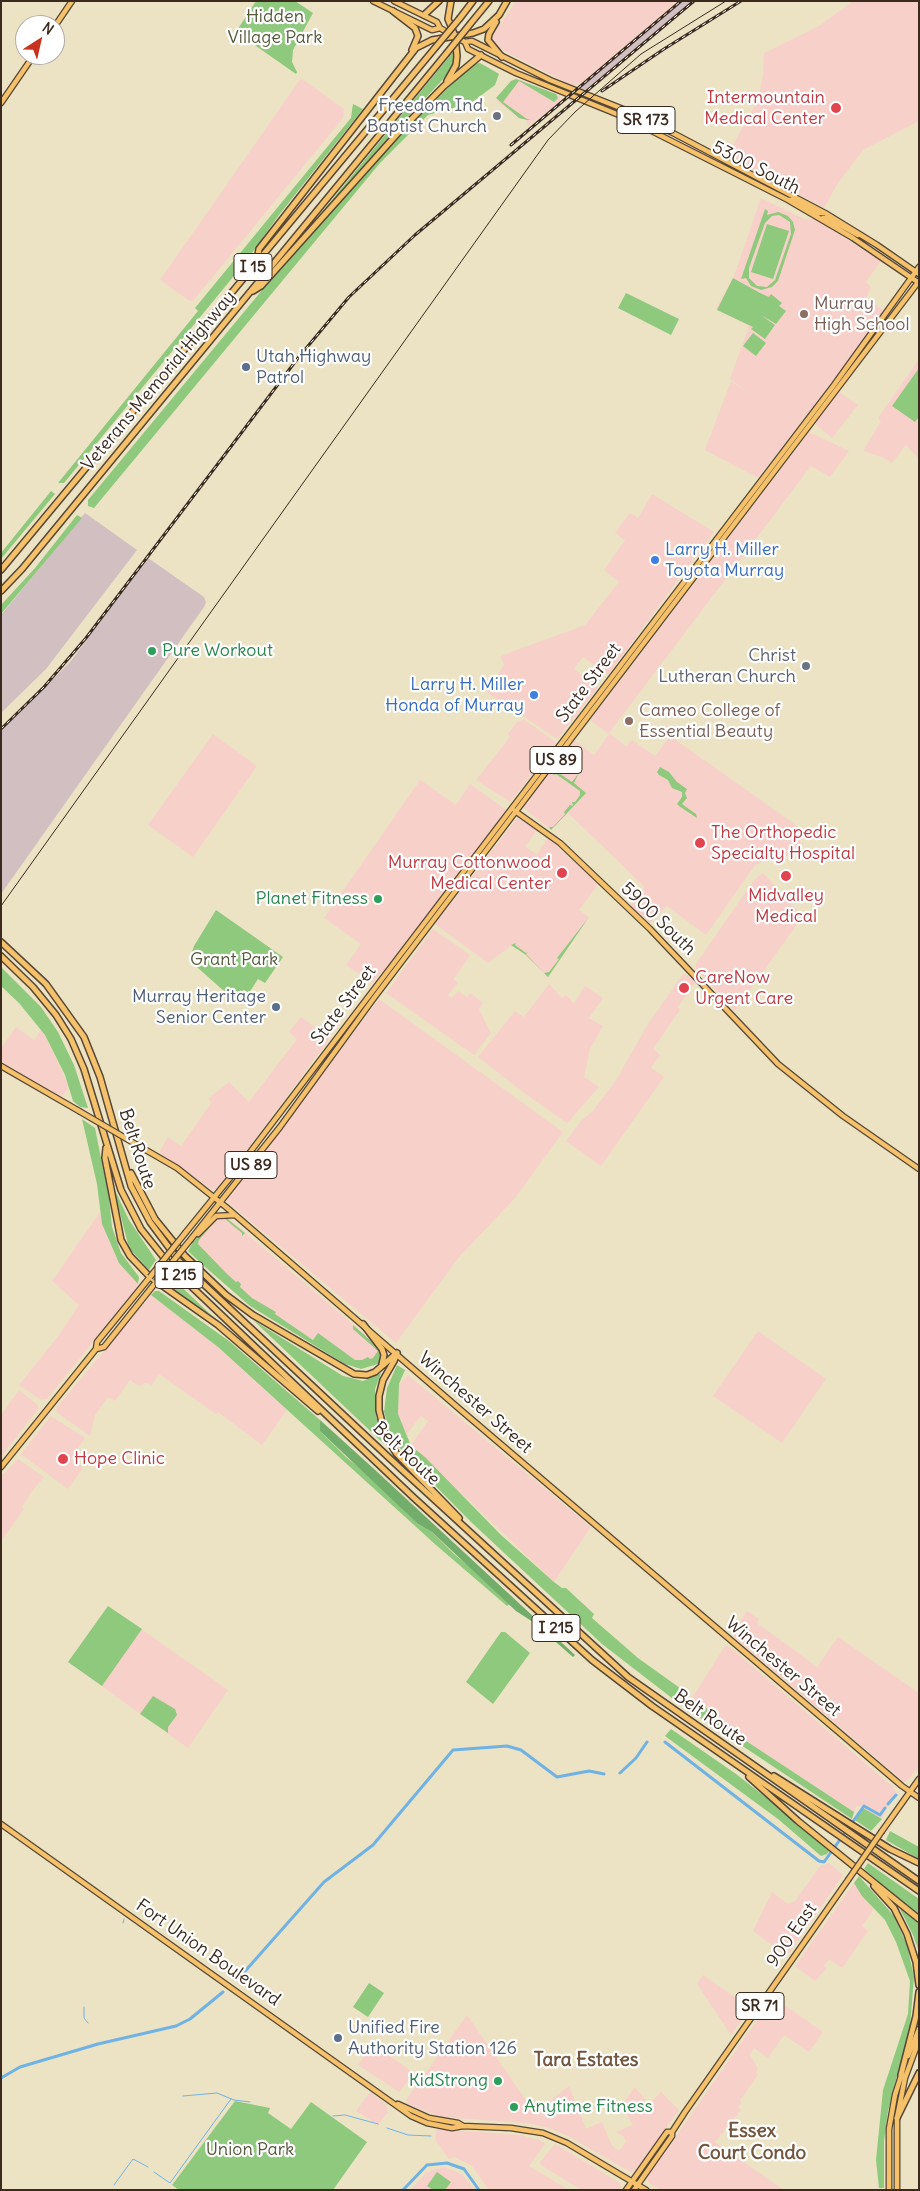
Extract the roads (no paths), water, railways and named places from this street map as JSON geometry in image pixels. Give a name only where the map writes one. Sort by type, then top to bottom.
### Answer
[{"type":"highway","points":[[424,16],[439,1]]},
{"type":"highway","points":[[444,86],[456,65],[454,36],[448,19],[451,1]]},
{"type":"highway","name":"Veterans Memorial Highway","points":[[1,570],[473,1]]},
{"type":"highway","name":"Veterans Memorial Highway","points":[[1,591],[22,569],[489,1]]},
{"type":"highway","points":[[502,57],[488,40],[489,34],[507,1]]},
{"type":"highway","points":[[393,11],[412,25],[418,36],[416,44],[405,61]]},
{"type":"highway","points":[[256,263],[259,249],[416,48],[424,43],[484,29],[499,15]]},
{"type":"highway","points":[[250,292],[261,286],[396,134],[444,86],[481,55]]},
{"type":"highway","points":[[1,938],[36,972]]},
{"type":"highway","name":"Belt Route","points":[[1,942],[36,972],[64,1007],[84,1037],[100,1077],[132,1186],[150,1222],[179,1261],[628,1677],[919,1881]]},
{"type":"highway","name":"Belt Route","points":[[1,956],[39,994],[56,1015],[71,1039],[84,1069],[121,1190],[141,1229],[156,1250],[180,1276],[352,1439],[592,1660],[645,1701],[919,1891]]},
{"type":"highway","points":[[106,1145],[104,1158],[121,1240],[126,1250],[150,1277],[218,1325],[352,1439]]},
{"type":"highway","points":[[122,1154],[155,1220],[185,1256],[226,1295],[253,1315],[351,1374],[367,1375],[396,1353]]},
{"type":"highway","points":[[363,1324],[384,1351],[384,1359],[380,1367]]},
{"type":"highway","points":[[396,1353],[394,1361],[383,1380],[379,1396],[379,1410],[385,1435],[396,1453],[492,1552]]},
{"type":"highway","points":[[736,1753],[919,1867]]},
{"type":"highway","points":[[731,1761],[919,1920]]},
{"type":"highway","points":[[890,1849],[919,1863]]},
{"type":"highway","points":[[845,1858],[894,1908],[908,1934],[916,1962],[919,1985]]},
{"type":"highway","points":[[901,2075],[916,2016],[919,1992]]},
{"type":"highway","points":[[897,2118],[919,2073]]},
{"type":"main road","points":[[62,15],[72,1]]},
{"type":"main road","name":"5300 South","points":[[373,1],[432,30],[440,28]]},
{"type":"main road","name":"5300 South","points":[[394,1],[437,22],[440,28],[465,42],[472,41],[502,57],[640,117],[825,213],[918,271]]},
{"type":"main road","name":"5300 South","points":[[465,42],[468,49],[528,79],[631,120],[788,200],[821,218],[918,282]]},
{"type":"main road","points":[[1,103],[27,65]]},
{"type":"main road","points":[[788,200],[796,200],[818,213],[825,213]]},
{"type":"main road","points":[[821,218],[829,219],[852,233],[862,235]]},
{"type":"main road","name":"State Street","points":[[1,1467],[96,1349],[97,1342],[214,1198],[842,375],[911,278],[918,271]]},
{"type":"main road","name":"State Street","points":[[96,1349],[104,1347],[220,1203],[918,282]]},
{"type":"main road","name":"5900 South","points":[[511,808],[560,843],[686,965],[763,1049],[791,1075],[919,1169]]},
{"type":"main road","name":"Winchester Street","points":[[1,1066],[177,1168],[235,1215],[456,1406],[919,1798]]},
{"type":"main road","points":[[191,1239],[216,1216],[235,1215]]},
{"type":"main road","name":"900 East","points":[[634,2190],[672,2136],[672,2132],[919,1778]]},
{"type":"main road","name":"Fort Union Boulevard","points":[[1,1824],[398,2104],[405,2112],[427,2123],[458,2128],[464,2126],[523,2129],[543,2133],[567,2143],[646,2190]]},
{"type":"main road","points":[[889,2189],[889,2129],[895,2095],[919,2029]]},
{"type":"main road","points":[[897,2190],[897,2118],[904,2083],[919,2040]]},
{"type":"main road","name":"900 East","points":[[626,2190],[667,2132],[672,2132]]},
{"type":"waterway","points":[[620,1773],[636,1758],[647,1742]]},
{"type":"waterway","points":[[665,1742],[819,1861],[824,1862],[864,1806],[880,1815],[885,1808]]},
{"type":"waterway","points":[[239,1978],[324,1882],[373,1845],[453,1750],[507,1746],[521,1750],[557,1777],[589,1771],[604,1774]]},
{"type":"waterway","points":[[888,1804],[896,1795]]},
{"type":"waterway","points":[[123,1923],[124,1919]]},
{"type":"waterway","points":[[1,2078],[20,2067],[98,2044],[176,2026],[190,2019],[223,1992]]},
{"type":"waterway","points":[[84,2007],[84,2018],[88,2023]]},
{"type":"waterway","points":[[183,2096],[217,2093],[234,2100],[250,2102]]},
{"type":"waterway","points":[[154,2172],[170,2183],[231,2099]]},
{"type":"waterway","points":[[333,2116],[345,2115],[378,2124]]},
{"type":"waterway","points":[[387,2128],[408,2135],[431,2136]]},
{"type":"waterway","points":[[114,2185],[133,2159],[148,2167]]},
{"type":"waterway","points":[[403,2190],[427,2165],[447,2163],[464,2169],[479,2190]]},
{"type":"tram line","points":[[1,906],[548,140],[575,112],[641,54],[726,1]]},
{"type":"railway","points":[[511,145],[681,1]]},
{"type":"railway","points":[[1,729],[44,687],[86,638],[298,358],[349,297],[415,235],[694,1]]},
{"type":"railway","points":[[602,91],[664,49],[741,1]]},
{"type":"place","name":"Intermountain Medical Center","points":[[836,108]]},
{"type":"place","name":"Freedom Ind. Baptist Church","points":[[497,116]]},
{"type":"place","name":"Murray High School","points":[[804,314]]},
{"type":"place","name":"Utah Highway Patrol","points":[[246,367]]},
{"type":"place","name":"Larry H. Miller Toyota Murray","points":[[655,560]]},
{"type":"place","name":"Pure Workout","points":[[152,651]]},
{"type":"place","name":"Christ Lutheran Church","points":[[806,666]]},
{"type":"place","name":"Larry H. Miller Honda of Murray","points":[[534,695]]},
{"type":"place","name":"Cameo College of Essential Beauty","points":[[629,721]]},
{"type":"place","name":"The Orthopedic Specialty Hospital","points":[[700,843]]},
{"type":"place","name":"Murray Cottonwood Medical Center","points":[[562,873]]},
{"type":"place","name":"Midvalley Medical","points":[[786,876]]},
{"type":"place","name":"Planet Fitness","points":[[378,899]]},
{"type":"place","name":"CareNow Urgent Care","points":[[684,988]]},
{"type":"place","name":"Murray Heritage Senior Center","points":[[276,1007]]},
{"type":"place","name":"Hope Clinic","points":[[63,1459]]},
{"type":"place","name":"Unified Fire Authority Station 126","points":[[338,2038]]},
{"type":"place","name":"KidStrong","points":[[498,2081]]},
{"type":"place","name":"Anytime Fitness","points":[[514,2107]]},
{"type":"district","name":"Tara Estates","points":[[586,2061]]},
{"type":"district","name":"Essex Court Condo","points":[[752,2143]]},
{"type":"park label","name":"Hidden Village Park","points":[[275,27]]},
{"type":"park label","name":"Grant Park","points":[[234,960]]},
{"type":"park label","name":"Union Park","points":[[250,2150]]}]
